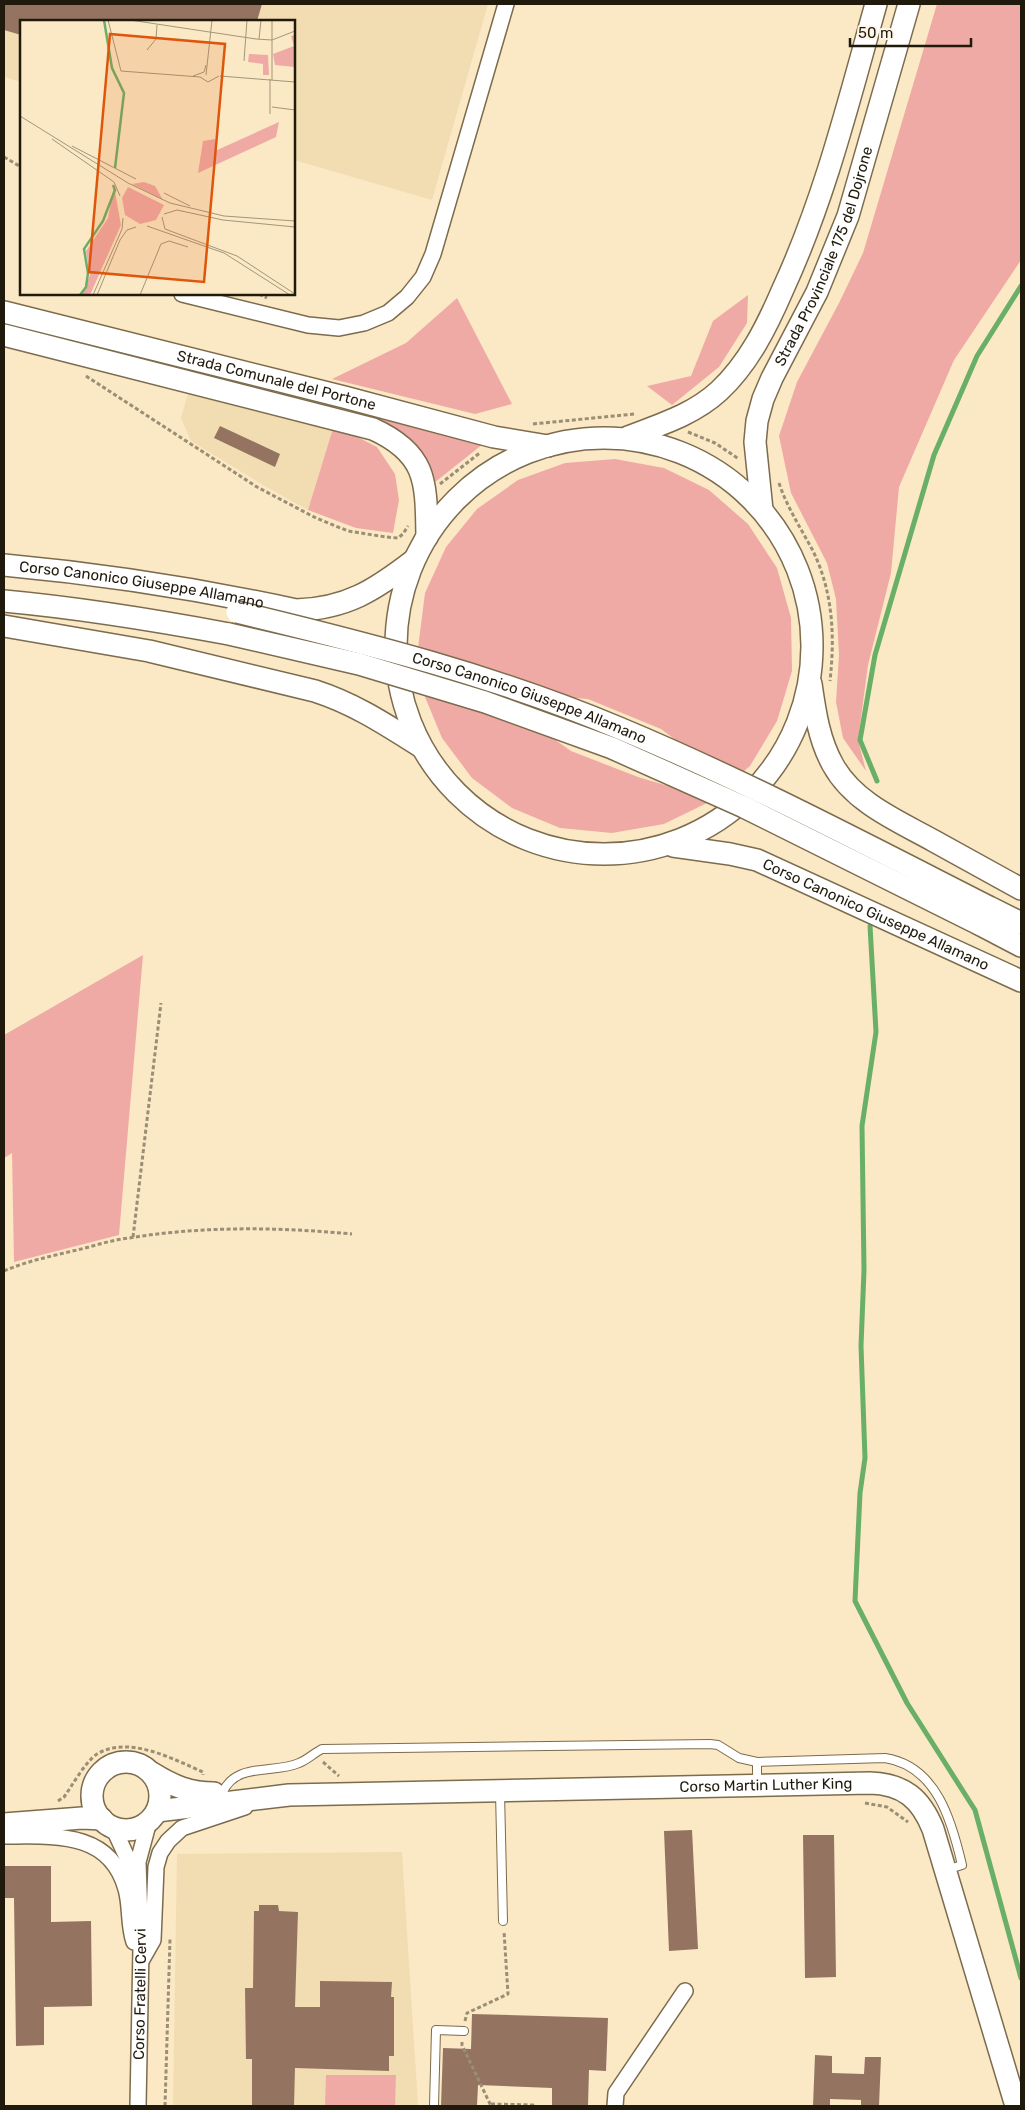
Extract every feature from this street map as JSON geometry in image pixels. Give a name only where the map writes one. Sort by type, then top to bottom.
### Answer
[{"type":"street","points":[[186,295],[308,325],[339,328],[364,323],[388,313],[407,297],[423,277],[433,254],[506,4]]},
{"type":"street","name":"Strada Provinciale 175 del Dojrone","points":[[626,438],[697,408],[733,377],[762,334],[795,264],[809,228],[876,4]]},
{"type":"street","name":"Strada Provinciale 175 del Dojrone","points":[[762,510],[756,442],[757,421],[763,399],[817,292],[848,216],[909,4]]},
{"type":"street","name":"Strada Comunale del Portone","points":[[4,312],[494,437],[551,446]]},
{"type":"street","name":"Strada Comunale del Portone","points":[[4,335],[373,430],[387,436],[401,444],[409,452],[422,475],[426,490],[426,537]]},
{"type":"street","points":[[592,438],[626,438],[652,442],[674,449],[709,465],[740,488],[762,510],[779,531],[802,585],[810,616],[811,645],[804,698],[796,725],[784,750],[746,804],[708,831],[670,845],[633,852],[594,854],[553,848],[513,834],[482,816],[455,791],[420,746],[406,714],[397,683],[393,647],[404,588],[414,559],[426,537],[444,512],[472,484],[509,460],[551,446],[592,438]]},
{"type":"street","name":"Corso Canonico Giuseppe Allamano","points":[[4,565],[60,570],[161,584],[296,610],[316,610],[333,607],[360,596],[387,581],[414,559]]},
{"type":"street","name":"Corso Canonico Giuseppe Allamano","points":[[4,577],[71,584],[237,612],[363,642],[488,680],[618,727],[754,788],[984,916],[1021,946]]},
{"type":"street","name":"Corso Canonico Giuseppe Allamano","points":[[4,601],[142,617],[229,634],[359,664],[485,702],[612,748],[984,916],[1021,923]]},
{"type":"street","points":[[4,626],[149,651],[315,691],[341,699],[363,710],[420,746]]},
{"type":"street","points":[[809,670],[816,720],[826,751],[834,767],[857,796],[890,817],[1021,889]]},
{"type":"street","name":"Corso Canonico Giuseppe Allamano","points":[[670,845],[757,860],[1021,982]]},
{"type":"street","points":[[4,1824],[82,1818],[107,1823],[123,1830],[137,1828],[153,1816],[160,1798],[158,1784],[152,1774],[137,1764],[121,1762],[104,1770],[97,1778],[92,1800],[96,1811],[107,1823]]},
{"type":"street","name":"Corso Martin Luther King","points":[[152,1774],[172,1786],[198,1793],[224,1789],[289,1795],[876,1783],[899,1789],[914,1798],[924,1808],[933,1829],[1016,2106]]},
{"type":"street","points":[[29,1822],[67,1812],[82,1802],[93,1789]]},
{"type":"street","points":[[140,1962],[153,1940],[156,1867],[160,1853],[168,1841],[182,1828],[289,1795]]},
{"type":"street","name":"Corso Martin Luther King","points":[[153,1816],[289,1795]]},
{"type":"street","name":"Corso Fratelli Cervi","points":[[138,2106],[140,1907],[138,1862],[153,1816]]},
{"type":"street","name":"Corso Fratelli Cervi","points":[[107,1823],[138,1881]]},
{"type":"street","points":[[4,1836],[62,1837],[88,1844],[108,1857],[119,1869],[127,1890],[131,1934],[140,1962]]},
{"type":"street","points":[[616,2106],[616,2093],[685,1991]]},
{"type":"lane","points":[[224,1789],[234,1777],[300,1763],[322,1749],[710,1744],[718,1745],[739,1758],[757,1762],[885,1758],[897,1760],[908,1766],[919,1773],[935,1789],[946,1811],[962,1865],[946,1871]]},
{"type":"lane","points":[[757,1762],[757,1785]]},
{"type":"lane","points":[[500,1791],[503,1921]]},
{"type":"lane","points":[[434,2106],[436,2030],[464,2031]]},
{"type":"path","points":[[4,157],[20,166]]},
{"type":"path","points":[[777,477],[791,511],[812,550],[830,603],[833,654],[830,683]]},
{"type":"path","points":[[133,1237],[161,1004]]},
{"type":"path","points":[[4,1270],[28,1261],[133,1237],[237,1228],[298,1229],[352,1234]]},
{"type":"path","points":[[51,1806],[64,1797],[96,1755],[112,1748],[128,1747],[170,1757],[203,1772],[205,1785],[224,1789]]},
{"type":"path","points":[[314,1753],[341,1777]]},
{"type":"path","points":[[861,1802],[887,1807],[915,1827]]},
{"type":"path","points":[[503,1921],[508,1994],[467,2013],[462,2045],[491,2105],[533,2106]]},
{"type":"path","points":[[164,2106],[170,1930]]},
{"type":"shaded area","points":[[4,4],[488,4],[432,200],[295,160],[295,20],[20,20],[20,82],[4,77]]},
{"type":"shaded area","points":[[937,4],[1021,4],[1021,260],[954,360],[899,487],[891,573],[868,665],[858,740],[866,771],[843,738],[836,702],[839,655],[836,599],[827,563],[791,493],[779,436],[797,382],[863,253]]},
{"type":"shaded area","points":[[748,295],[747,323],[719,367],[672,405],[647,386],[691,376],[713,321]]},
{"type":"shaded area","points":[[457,298],[512,404],[475,414],[332,379],[406,343]]},
{"type":"shaded area","points":[[189,390],[334,425],[308,510],[191,441],[181,418]]},
{"type":"shaded area","points":[[368,415],[483,444],[434,483],[430,468],[418,447],[403,433]]},
{"type":"shaded area","points":[[334,425],[377,447],[395,474],[399,500],[393,533],[356,528],[308,510]]},
{"type":"shaded area","points":[[615,459],[664,468],[709,490],[748,524],[777,568],[791,618],[792,671],[777,721],[750,766],[743,772],[681,744],[661,729],[588,699],[559,697],[418,648],[425,593],[446,547],[477,509],[518,480],[565,463]]},
{"type":"shaded area","points":[[423,692],[484,711],[551,737],[571,751],[709,802],[664,824],[612,833],[560,828],[512,808],[472,778],[442,738]]},
{"type":"shaded area","points":[[143,955],[119,1235],[14,1262],[12,1153],[4,1158],[4,1035]]},
{"type":"shaded area","points":[[402,1852],[418,2106],[173,2106],[177,1854]]},
{"type":"shaded area","points":[[326,2075],[396,2075],[395,2106],[325,2106]]},
{"type":"building","points":[[4,4],[262,4],[257,20],[20,20],[20,35],[4,30]]},
{"type":"building","points":[[220,426],[280,454],[275,467],[214,438]]},
{"type":"building","points":[[692,1830],[698,1949],[669,1951],[664,1831]]},
{"type":"building","points":[[803,1835],[834,1835],[836,1977],[805,1978]]},
{"type":"building","points":[[4,1866],[51,1866],[51,1922],[91,1921],[92,2006],[44,2007],[44,2045],[16,2046],[14,1898],[4,1898]]},
{"type":"building","points":[[259,1905],[278,1905],[279,1911],[298,1912],[295,2007],[320,2007],[320,1981],[392,1982],[391,1997],[394,1997],[394,2056],[389,2056],[389,2071],[295,2068],[294,2106],[252,2106],[252,2059],[246,2059],[245,1988],[253,1988],[254,1911],[259,1911]]},
{"type":"building","points":[[472,2014],[608,2018],[606,2071],[589,2070],[588,2106],[552,2106],[552,2088],[478,2085],[477,2106],[441,2106],[443,2048],[471,2049]]},
{"type":"building","points":[[815,2055],[832,2056],[832,2073],[864,2074],[865,2057],[881,2057],[879,2106],[861,2106],[861,2100],[830,2099],[830,2106],[813,2106]]},
{"type":"waterway","points":[[877,781],[860,740],[875,655],[934,455],[977,356],[1021,286]]},
{"type":"waterway","points":[[870,926],[876,1032],[862,1126],[864,1270],[861,1346],[865,1458],[860,1493],[855,1601],[907,1703],[975,1810],[1021,1978]]}]
